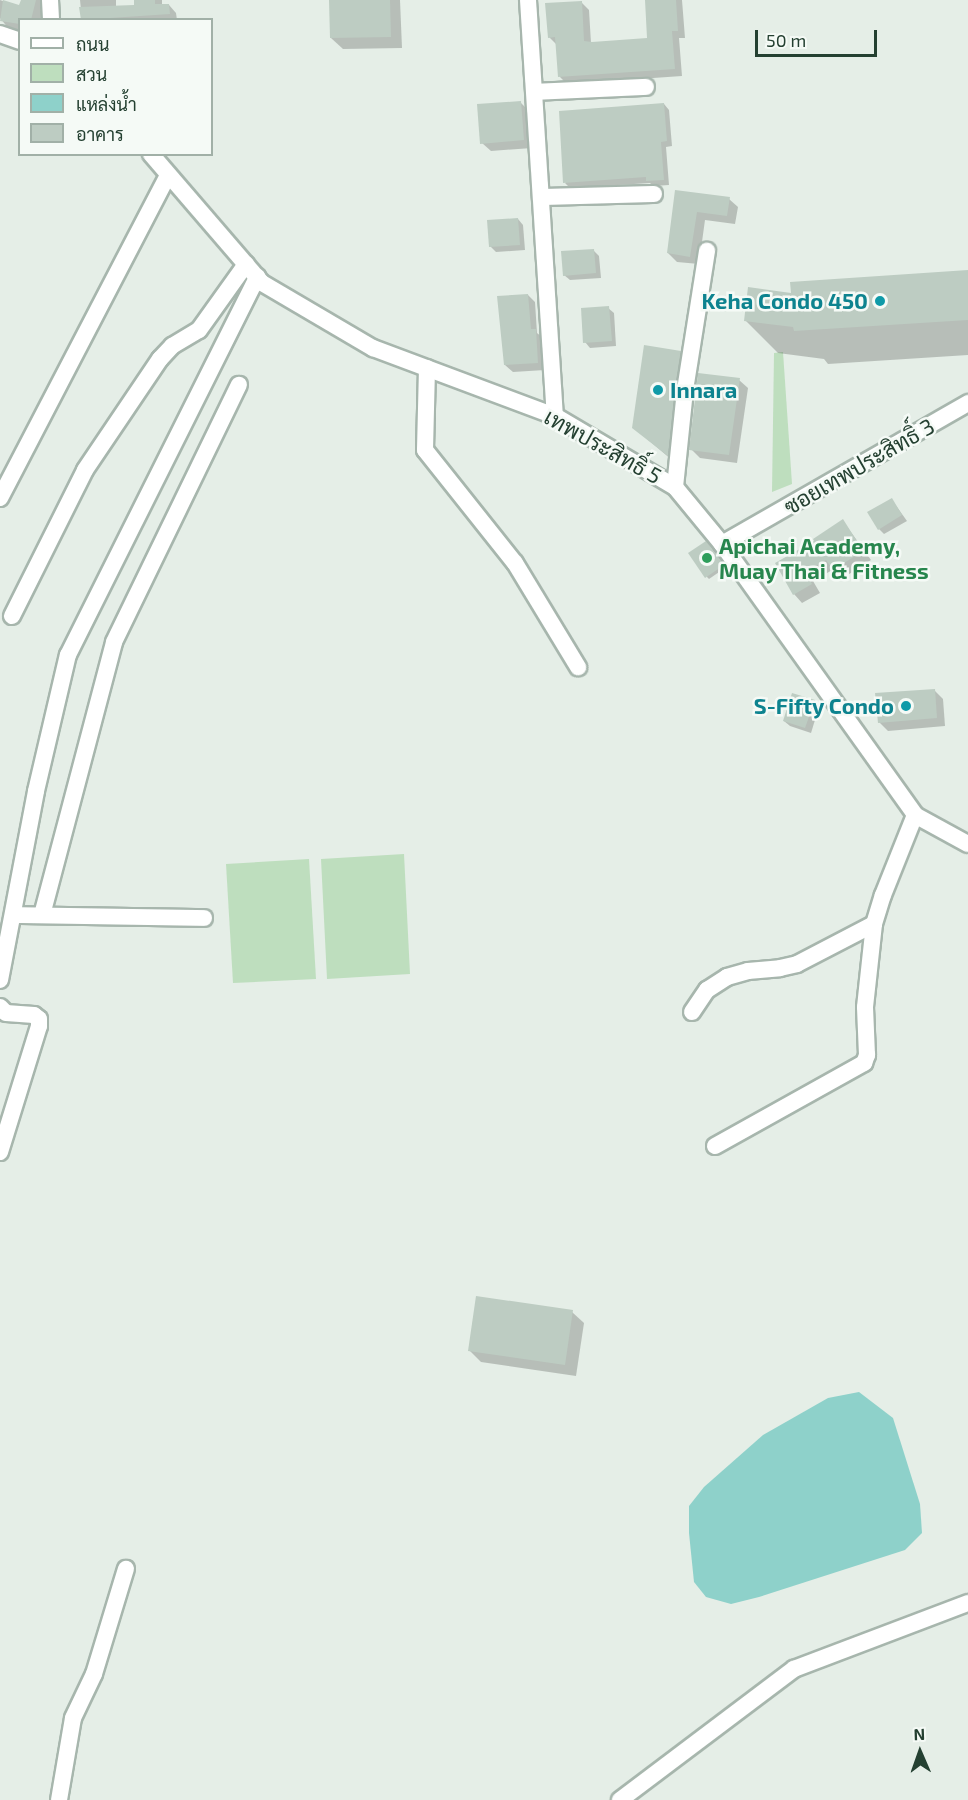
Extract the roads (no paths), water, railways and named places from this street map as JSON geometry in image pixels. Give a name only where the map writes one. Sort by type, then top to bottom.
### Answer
[{"type":"street","points":[[50,0],[51,18]]},
{"type":"street","points":[[528,0],[555,416]]},
{"type":"street","points":[[0,34],[18,40]]},
{"type":"street","points":[[535,92],[646,87]]},
{"type":"street","name":"เทพประสิทธิ์ 5","points":[[153,156],[262,283],[373,348],[555,416],[675,487],[722,544],[915,815],[968,844]]},
{"type":"street","points":[[0,498],[168,175]]},
{"type":"street","points":[[542,197],[654,194]]},
{"type":"street","points":[[675,487],[685,390],[707,251]]},
{"type":"street","points":[[12,616],[85,470],[160,359],[172,346],[199,330],[251,271]]},
{"type":"street","points":[[0,980],[36,791],[68,656],[251,271]]},
{"type":"street","points":[[427,368],[426,452],[515,563],[578,667]]},
{"type":"street","points":[[42,915],[85,744],[114,642],[239,385]]},
{"type":"street","name":"ซอยเทพประสิทธิ์ 3","points":[[722,544],[968,403]]},
{"type":"street","points":[[715,1146],[864,1063],[867,1055],[865,1007],[874,924],[915,815]]},
{"type":"street","points":[[13,915],[204,918]]},
{"type":"street","points":[[692,1012],[707,990],[727,977],[797,964],[874,924]]},
{"type":"street","points":[[0,1007],[6,1013],[34,1015],[39,1019],[39,1026],[0,1152]]},
{"type":"street","points":[[58,1800],[73,1718],[93,1674],[126,1569]]},
{"type":"street","points":[[620,1800],[794,1670],[968,1603]]},
{"type":"water","points":[[859,1392],[893,1418],[920,1504],[922,1533],[905,1550],[759,1597],[731,1604],[706,1597],[694,1582],[689,1506],[704,1487],[763,1435],[828,1398]]},
{"type":"place","name":"Keha Condo 450","points":[[880,301]]},
{"type":"place","name":"Innara","points":[[658,390]]},
{"type":"place","name":"Apichai Academy, Muay Thai & Fitness","points":[[707,558]]},
{"type":"place","name":"S-Fifty Condo","points":[[906,706]]}]
